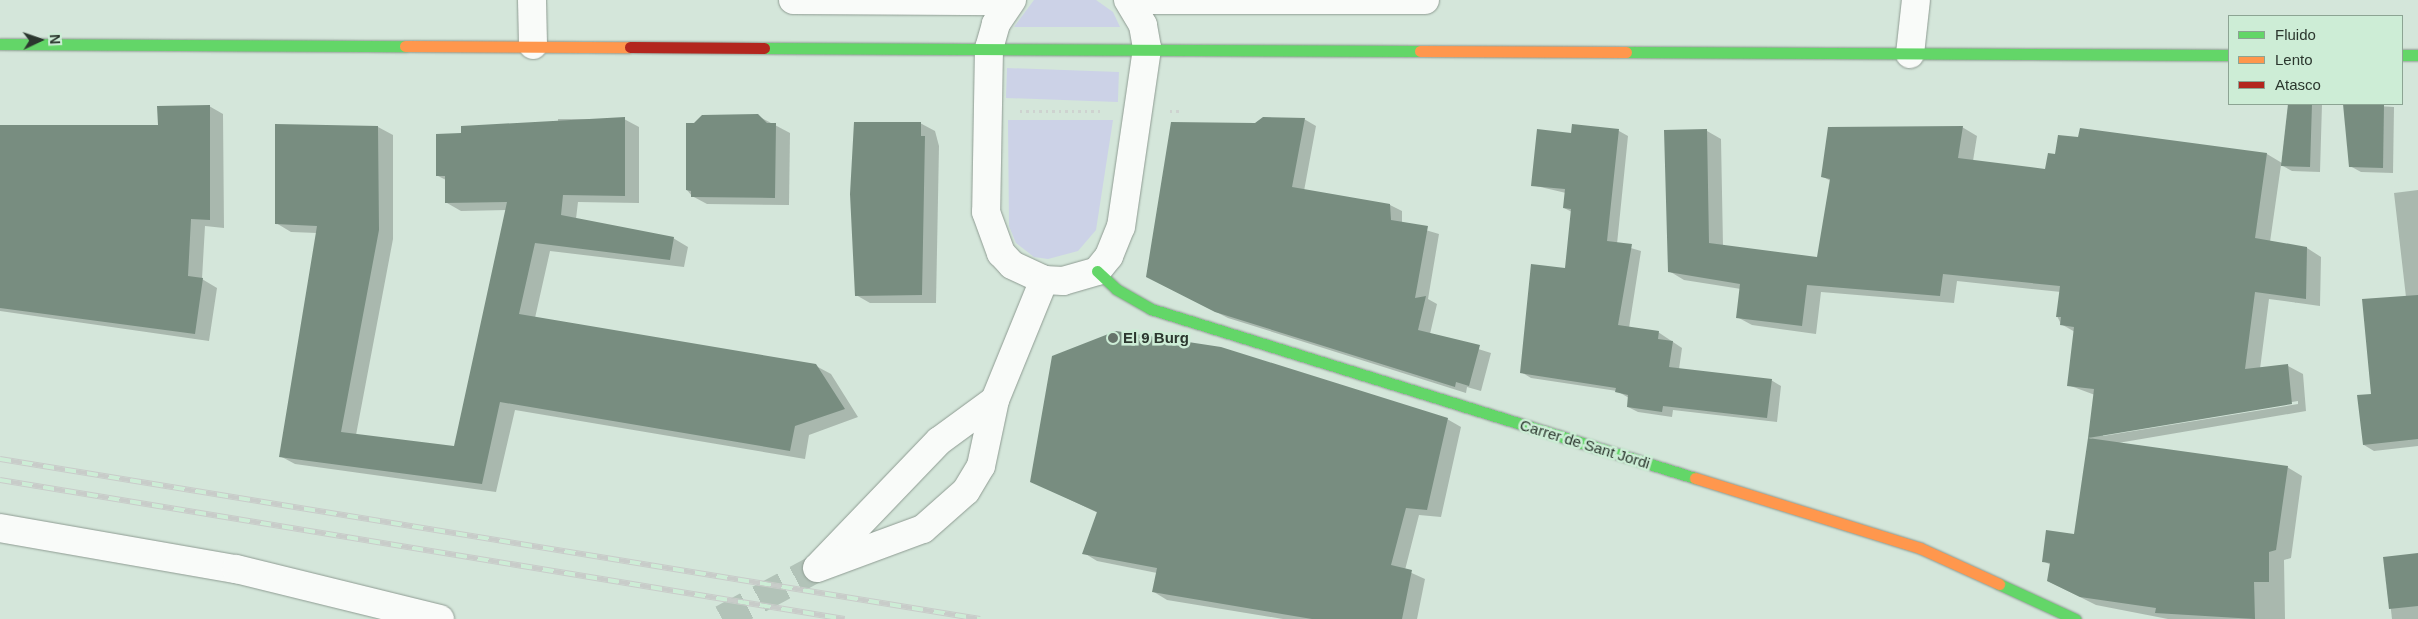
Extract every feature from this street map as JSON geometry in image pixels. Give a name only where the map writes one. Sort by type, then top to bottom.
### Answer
[{"type":"street","points":[[532,0],[533,46]]},
{"type":"street","points":[[793,0],[1011,1]]},
{"type":"street","points":[[1011,1],[996,24],[989,48],[986,111],[986,212],[992,234],[1012,265],[1044,280],[1063,281],[1097,270],[1109,256],[1121,227],[1147,48],[1138,12],[1128,0]]},
{"type":"street","points":[[1150,0],[1425,0]]},
{"type":"street","points":[[1910,54],[1916,0]]},
{"type":"street","points":[[0,44],[1147,48],[2228,55]]},
{"type":"street","points":[[2403,55],[2418,55]]},
{"type":"street","name":"Carrer de Sant Jordi","points":[[1097,270],[1116,289],[1150,309],[1920,548],[2075,619]]},
{"type":"street","points":[[995,400],[939,441],[817,568],[894,543],[946,512],[981,466],[995,400],[1044,280]]},
{"type":"street","points":[[0,528],[236,569],[440,619]]},
{"type":"path","points":[[986,111],[1182,111]]},
{"type":"shaded area","points":[[1034,0],[1096,0],[1113,12],[1120,27],[1014,27]]},
{"type":"shaded area","points":[[1007,68],[1119,72],[1118,102],[1006,98]]},
{"type":"shaded area","points":[[1008,120],[1113,120],[1096,230],[1078,251],[1048,259],[1034,257],[1016,243],[1009,226]]},
{"type":"building","points":[[210,105],[210,220],[191,219],[188,276],[203,278],[195,334],[0,308],[0,125],[158,125],[157,106]]},
{"type":"building","points":[[2288,105],[2312,105],[2310,167],[2281,166]]},
{"type":"building","points":[[2343,105],[2384,105],[2383,168],[2349,167]]},
{"type":"building","points":[[758,114],[767,123],[776,123],[775,198],[691,197],[691,191],[686,190],[686,123],[694,123],[702,115]]},
{"type":"building","points":[[625,117],[625,196],[563,195],[561,215],[674,237],[670,260],[535,243],[519,314],[816,364],[845,409],[795,426],[790,451],[500,402],[482,484],[279,457],[317,226],[275,224],[275,124],[378,126],[379,230],[341,432],[454,446],[507,202],[445,203],[445,176],[436,176],[436,134],[461,133],[461,126]]},
{"type":"building","points":[[1263,117],[1305,118],[1292,187],[1390,204],[1391,220],[1428,226],[1415,298],[1426,296],[1418,330],[1480,345],[1469,386],[1456,382],[1455,387],[1215,312],[1146,277],[1171,122],[1255,123]]},
{"type":"building","points":[[854,122],[921,122],[921,136],[925,136],[922,295],[855,296],[850,194]]},
{"type":"building","points":[[1572,124],[1619,129],[1607,241],[1632,244],[1618,325],[1659,331],[1658,339],[1673,341],[1669,367],[1772,379],[1767,418],[1663,406],[1662,412],[1627,407],[1628,395],[1615,392],[1616,388],[1520,373],[1531,264],[1565,268],[1571,209],[1563,208],[1565,189],[1531,186],[1537,129],[1571,133]]},
{"type":"building","points":[[1963,126],[1958,158],[2045,169],[2048,153],[2055,154],[2058,135],[2078,137],[2080,128],[2267,153],[2255,238],[2307,247],[2306,299],[2255,292],[2245,369],[2288,364],[2292,404],[2088,438],[2094,389],[2067,386],[2074,327],[2060,325],[2061,317],[2056,317],[2060,286],[1943,274],[1940,296],[1807,285],[1802,326],[1736,318],[1740,284],[1668,272],[1664,130],[1707,129],[1709,243],[1817,257],[1830,179],[1821,177],[1828,127]]},
{"type":"building","points":[[2418,295],[2418,439],[2363,445],[2357,395],[2371,394],[2362,299]]},
{"type":"building","points":[[1116,331],[1221,347],[1448,418],[1427,510],[1406,508],[1391,565],[1412,570],[1402,619],[1312,619],[1152,592],[1157,568],[1082,554],[1097,512],[1030,482],[1052,356]]},
{"type":"building","points":[[2088,438],[2288,466],[2276,550],[2269,552],[2269,582],[2254,582],[2255,619],[2155,613],[2156,608],[2080,597],[2047,581],[2050,563],[2042,562],[2046,530],[2074,534]]},
{"type":"building","points":[[2418,553],[2418,606],[2389,609],[2383,557]]},
{"type":"tunnel","points":[[722,619],[817,568]]},
{"type":"railway","points":[[0,459],[980,619]]},
{"type":"railway","points":[[0,480],[845,619]]},
{"type":"traffic: fast","points":[[0,44],[405,46]]},
{"type":"traffic: fast","points":[[764,48],[1420,51]]},
{"type":"traffic: fast","points":[[1626,52],[2228,55]]},
{"type":"traffic: fast","points":[[2403,55],[2418,55]]},
{"type":"traffic: fast","points":[[1097,271],[1116,289],[1151,309],[1695,478]]},
{"type":"traffic: fast","points":[[1999,584],[2075,619]]},
{"type":"traffic: slow","points":[[405,46],[630,47]]},
{"type":"traffic: slow","points":[[1420,51],[1626,52]]},
{"type":"traffic: slow","points":[[1695,478],[1920,548],[1999,584]]},
{"type":"traffic: jam","points":[[630,47],[764,48]]},
{"type":"place","name":"El 9 Burg","points":[[1113,338]]}]
